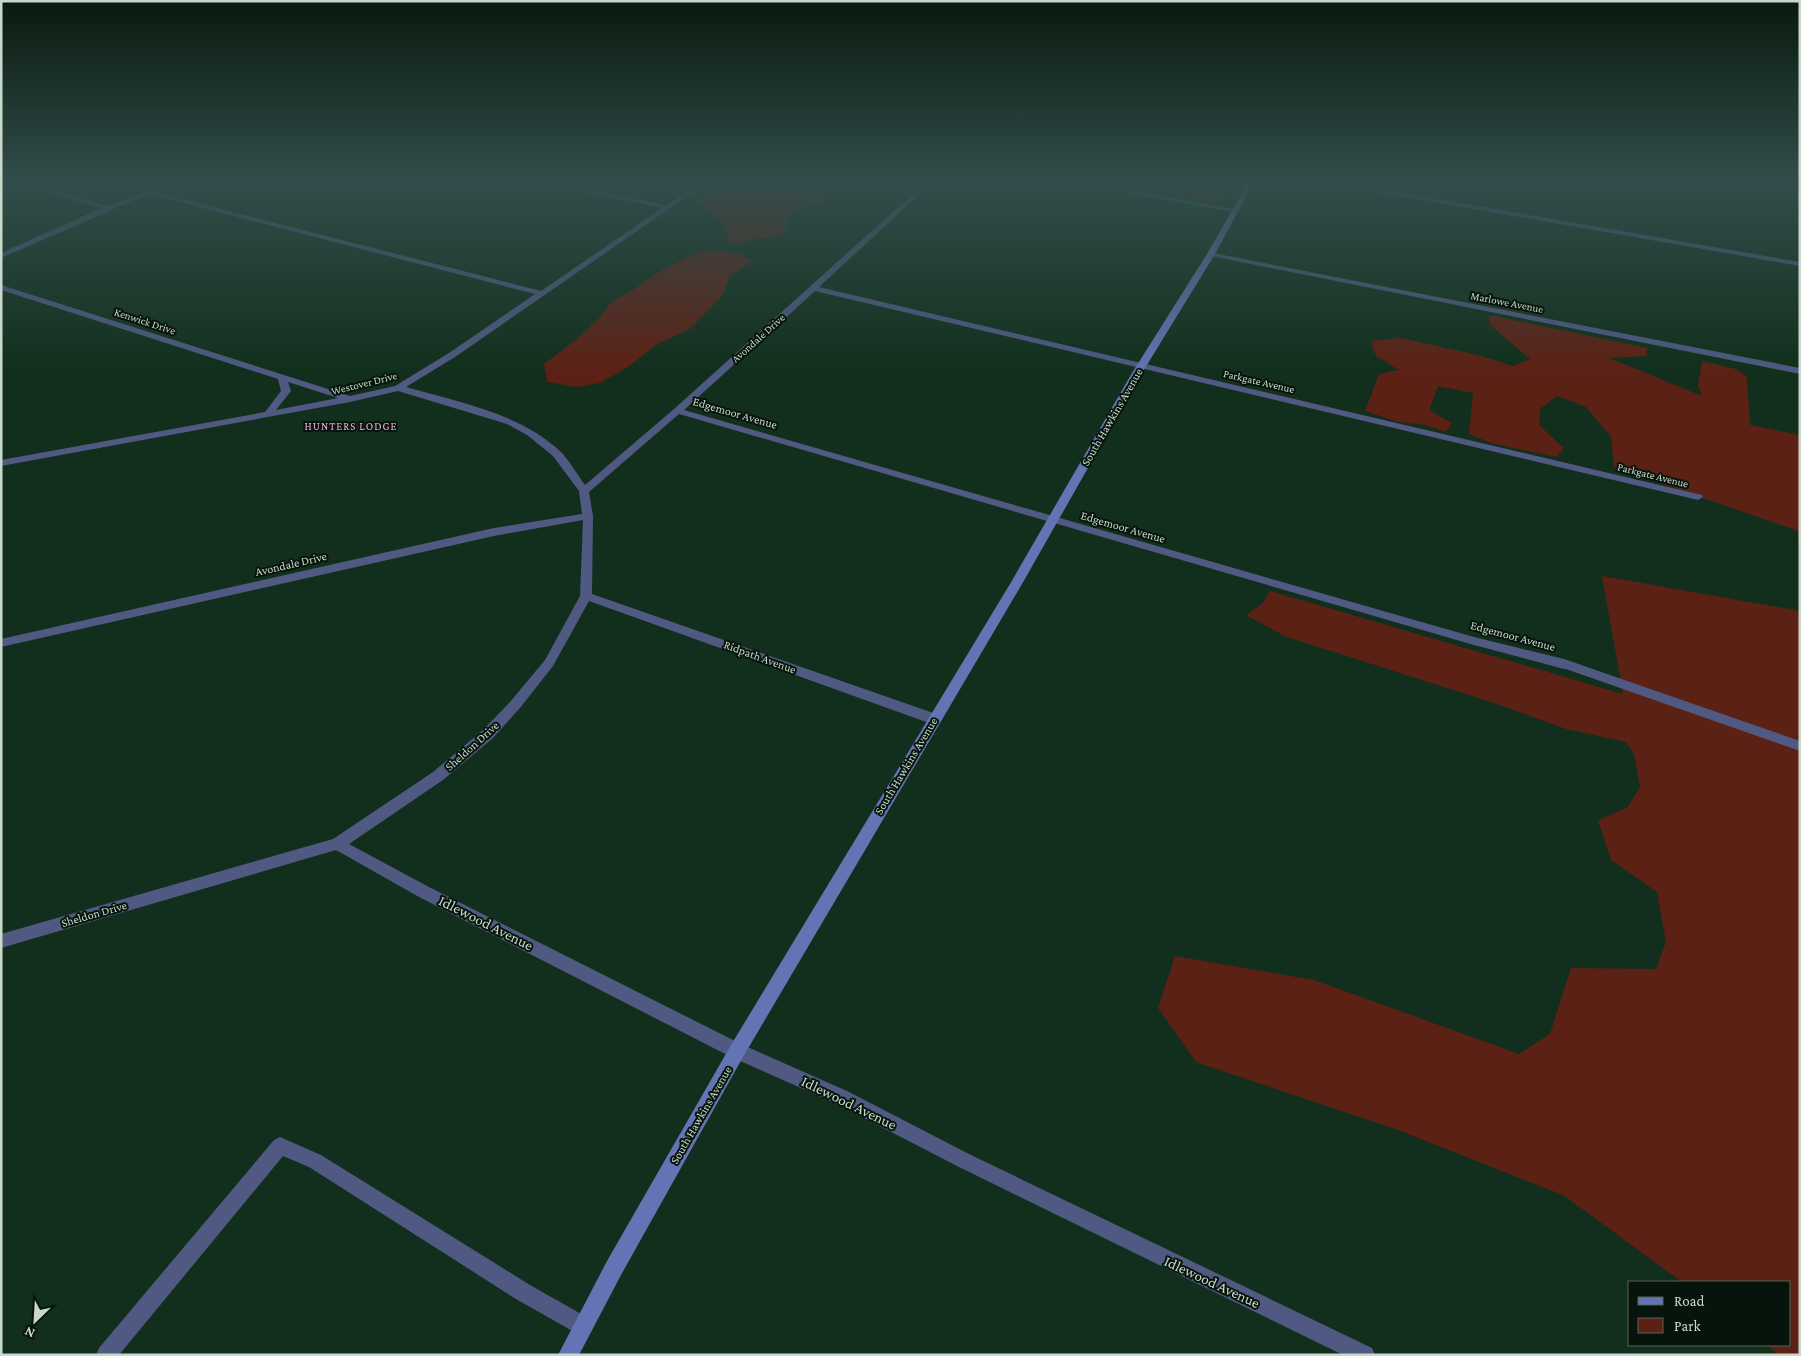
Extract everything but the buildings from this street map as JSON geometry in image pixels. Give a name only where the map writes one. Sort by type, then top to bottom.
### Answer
[{"type":"main road","name":"South Hawkins Avenue","points":[[568,1355],[619,1259],[737,1051],[1016,584],[1051,520],[1142,365],[1216,245]]},
{"type":"street","points":[[1,256],[25,245]]},
{"type":"street","points":[[353,245],[540,294]]},
{"type":"street","name":"Westover Drive","points":[[1,463],[350,399],[398,388],[452,355],[610,245]]},
{"type":"street","name":"Avondale Drive","points":[[584,491],[677,411],[861,245]]},
{"type":"street","points":[[1697,245],[1800,264]]},
{"type":"street","name":"Marlowe Avenue","points":[[1211,254],[1800,371]]},
{"type":"street","name":"Kenwick Drive","points":[[1,287],[350,399]]},
{"type":"street","name":"Parkgate Avenue","points":[[814,288],[1698,497]]},
{"type":"street","points":[[268,414],[286,391],[282,376]]},
{"type":"street","name":"Sheldon Drive","points":[[1,940],[336,844],[438,776],[488,734],[515,706],[549,663],[586,596],[588,516],[584,491],[556,454],[530,433],[510,422],[398,388]]},
{"type":"street","name":"Edgemoor Avenue","points":[[677,411],[1474,641],[1564,664],[1800,746]]},
{"type":"street","name":"Avondale Drive","points":[[1,643],[494,532],[588,516]]},
{"type":"street","name":"Ridpath Avenue","points":[[586,596],[934,719]]},
{"type":"street","name":"Idlewood Avenue","points":[[336,844],[424,892],[737,1051],[841,1097],[964,1161],[1365,1355]]},
{"type":"street","points":[[106,1355],[280,1146],[315,1161],[524,1292],[583,1326]]},
{"type":"green space","points":[[704,251],[739,253],[753,261],[730,276],[722,296],[691,328],[656,345],[628,367],[600,383],[576,387],[547,382],[544,364],[577,339],[598,319],[611,302],[633,290],[662,270]]},
{"type":"green space","points":[[1489,315],[1647,348],[1647,356],[1609,358],[1702,396],[1698,386],[1702,361],[1736,369],[1747,377],[1750,425],[1800,435],[1800,569],[1798,531],[1614,467],[1611,437],[1586,407],[1557,396],[1540,409],[1539,425],[1564,448],[1557,457],[1494,444],[1469,434],[1473,393],[1438,386],[1429,410],[1452,423],[1446,432],[1426,425],[1398,422],[1365,411],[1379,374],[1399,370],[1376,356],[1371,341],[1401,338],[1478,355],[1513,366],[1530,359],[1490,325]]},
{"type":"green space","points":[[1602,576],[1800,611],[1800,1355],[1780,1355],[1767,1346],[1791,1346],[1791,1281],[1681,1281],[1563,1195],[1398,1130],[1196,1062],[1158,1008],[1175,956],[1314,980],[1519,1054],[1550,1034],[1571,968],[1656,969],[1666,942],[1657,892],[1611,860],[1598,820],[1627,808],[1640,787],[1634,754],[1626,742],[1566,729],[1494,703],[1287,637],[1246,615],[1263,603],[1270,591],[1623,694]]},
{"type":"district","name":"HUNTERS LODGE","points":[[351,426]]}]
